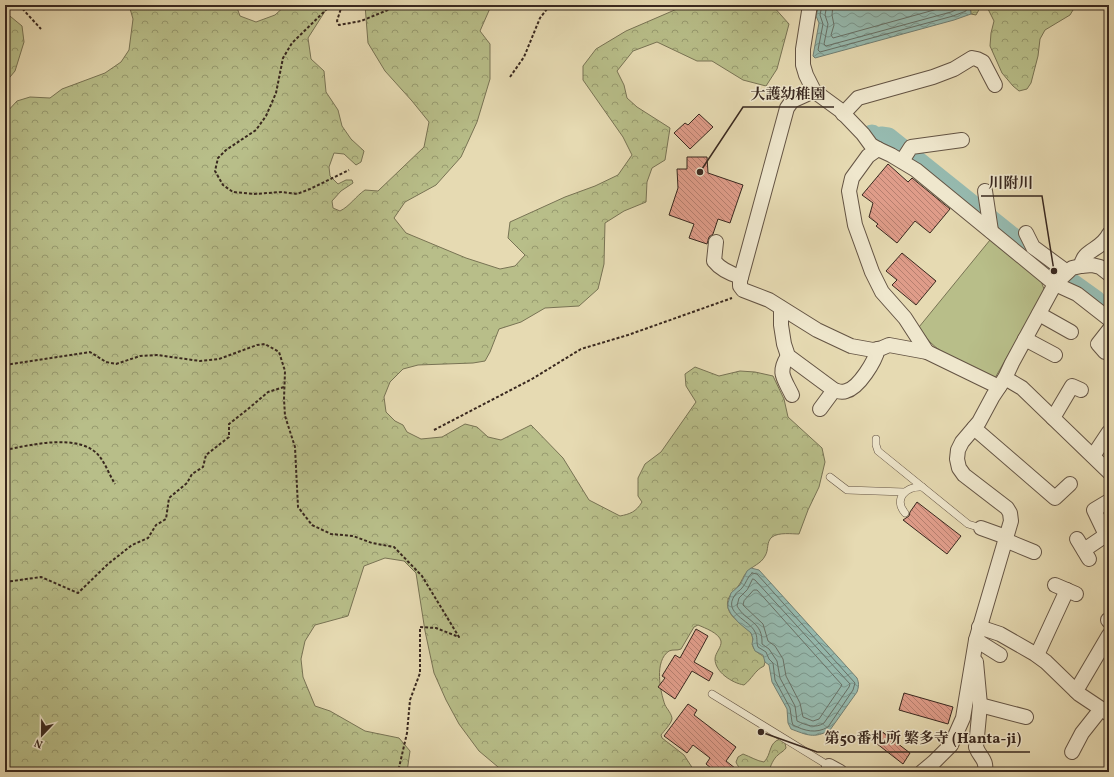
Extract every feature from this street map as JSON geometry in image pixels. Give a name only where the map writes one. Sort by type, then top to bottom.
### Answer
[{"type":"street","points":[[805,94],[806,75],[803,65],[803,49],[810,5]]},
{"type":"street","points":[[843,114],[858,98],[933,77],[954,69],[972,58],[982,62],[995,85]]},
{"type":"street","points":[[805,94],[843,114],[871,143],[905,155],[916,170],[990,223],[1061,278]]},
{"type":"street","points":[[742,284],[787,108],[792,101],[805,94]]},
{"type":"street","points":[[905,155],[911,147],[962,140]]},
{"type":"street","points":[[871,143],[868,156],[852,178],[848,191],[854,225],[872,272],[882,292],[905,318],[927,352]]},
{"type":"street","points":[[985,191],[990,223]]},
{"type":"street","points":[[1026,233],[1033,247],[1061,278],[1077,294],[1109,319]]},
{"type":"street","points":[[1081,266],[1085,255],[1105,242],[1109,234]]},
{"type":"street","points":[[716,242],[714,261],[717,264],[732,274],[742,284],[817,330],[851,346],[866,349],[878,349],[889,345],[927,352],[1002,383],[1022,388],[1109,472]]},
{"type":"street","points":[[922,772],[951,745],[963,718],[976,640],[1011,521],[1010,513],[1006,508],[964,475],[958,468],[958,450],[962,442],[974,428],[1002,383],[1039,314],[1061,278],[1072,268],[1092,265],[1100,267],[1109,274]]},
{"type":"street","points":[[781,308],[781,325],[784,344],[788,356],[834,390],[840,392],[852,388],[865,374],[874,360],[878,349]]},
{"type":"street","points":[[1039,314],[1071,332]]},
{"type":"street","points":[[1105,352],[1098,344],[1109,330]]},
{"type":"street","points":[[1025,339],[1055,355]]},
{"type":"street","points":[[788,356],[782,367],[781,373],[792,395]]},
{"type":"street","points":[[1053,418],[1072,386],[1081,390]]},
{"type":"street","points":[[820,409],[834,390]]},
{"type":"street","points":[[974,428],[1055,498],[1070,484]]},
{"type":"street","points":[[1093,456],[1109,432]]},
{"type":"street","points":[[1083,549],[1106,535],[1094,510],[1109,501]]},
{"type":"street","points":[[981,528],[1034,552]]},
{"type":"street","points":[[1037,655],[1066,589]]},
{"type":"street","points":[[976,640],[1000,634],[1037,655],[1076,691],[1105,712],[1082,733],[1072,752]]},
{"type":"street","points":[[1076,691],[1109,635]]},
{"type":"street","points":[[976,640],[1000,655]]},
{"type":"street","points":[[976,640],[980,705],[976,747],[978,754],[984,759],[986,765],[985,772]]},
{"type":"street","points":[[980,705],[1026,717]]},
{"type":"lane","points":[[876,439],[878,451],[968,524],[981,528]]},
{"type":"lane","points":[[830,477],[847,490],[904,492]]},
{"type":"lane","points":[[905,513],[900,505],[904,492],[914,487],[922,487]]},
{"type":"lane","points":[[712,694],[835,769]]},
{"type":"path","points":[[19,5],[41,29]]},
{"type":"path","points":[[331,5],[292,43],[283,58],[276,93],[266,116],[256,130],[226,150],[218,158],[215,170],[223,185],[233,192],[254,194],[282,192],[297,194],[349,170]]},
{"type":"path","points":[[342,5],[337,21],[339,25],[361,21],[400,5]]},
{"type":"path","points":[[510,77],[524,57],[540,18],[550,5]]},
{"type":"path","points":[[434,430],[532,379],[581,349],[628,335],[729,299],[742,284]]},
{"type":"path","points":[[5,365],[90,352],[106,362],[116,364],[140,356],[157,355],[200,361],[213,360],[257,345],[265,344],[279,352],[285,371],[285,416],[295,447],[298,507],[312,525],[331,534],[353,536],[372,543],[394,547],[422,576],[459,637],[436,628],[420,627],[420,673],[410,700],[407,733],[398,772]]},
{"type":"path","points":[[5,582],[41,577],[78,593],[108,564],[132,545],[148,538],[156,525],[166,520],[169,498],[187,483],[192,474],[203,468],[206,456],[229,437],[228,424],[268,392],[284,387]]},
{"type":"path","points":[[5,450],[63,442],[85,446],[100,457],[115,484]]},
{"type":"green space","points":[[129,5],[236,5],[240,16],[256,22],[275,15],[286,5],[329,5],[308,38],[311,59],[324,71],[326,92],[338,110],[342,126],[351,139],[364,151],[361,162],[356,165],[344,154],[334,153],[329,167],[330,176],[338,184],[346,180],[352,180],[353,183],[341,191],[332,201],[333,208],[340,211],[365,190],[378,191],[424,147],[429,122],[385,71],[368,43],[365,5],[493,5],[491,6],[480,31],[490,44],[490,79],[477,122],[461,157],[436,185],[405,202],[394,218],[406,233],[466,258],[500,269],[515,266],[525,255],[508,238],[510,222],[618,175],[632,155],[623,137],[583,80],[583,66],[596,49],[626,31],[677,9],[680,5],[772,5],[789,24],[777,69],[766,86],[743,80],[712,61],[697,61],[657,42],[633,51],[617,71],[624,85],[627,98],[637,107],[670,128],[665,160],[652,168],[647,182],[646,202],[624,211],[605,223],[604,264],[598,289],[579,306],[545,308],[521,322],[499,329],[485,361],[473,363],[418,365],[403,369],[390,382],[384,397],[386,412],[395,421],[403,425],[407,432],[421,439],[442,437],[465,424],[477,427],[488,437],[501,440],[531,425],[563,458],[589,500],[620,516],[632,512],[642,502],[638,496],[638,478],[645,464],[661,452],[696,402],[686,386],[685,374],[695,367],[719,376],[740,371],[755,372],[773,376],[784,399],[788,417],[822,448],[825,462],[819,487],[799,534],[782,534],[772,537],[769,541],[766,554],[763,559],[749,570],[730,595],[727,604],[732,616],[752,635],[754,648],[765,659],[764,666],[758,670],[744,685],[734,682],[721,672],[716,664],[715,657],[720,648],[720,638],[711,631],[698,625],[694,627],[681,649],[669,651],[661,662],[661,692],[665,705],[672,719],[661,735],[662,738],[684,755],[695,772],[504,772],[479,751],[459,724],[434,673],[425,631],[416,573],[404,561],[385,558],[364,566],[348,616],[315,625],[305,641],[301,659],[303,677],[315,706],[330,711],[365,731],[399,738],[410,751],[407,772],[5,772],[5,114],[17,101],[30,97],[50,98],[62,89],[105,73],[121,62],[129,50],[133,19]]},
{"type":"green space","points":[[970,5],[1076,5],[1070,15],[1045,30],[1040,39],[1038,56],[1031,83],[1027,89],[1019,91],[1002,73],[990,46],[994,21],[987,7],[980,8],[976,15],[971,14]]},
{"type":"green space","points":[[5,12],[22,26],[24,42],[15,71],[5,83]]},
{"type":"green space","points":[[990,240],[1041,281],[1044,289],[1042,296],[995,378],[943,353],[927,339],[919,327]]},
{"type":"green space","points":[[780,739],[785,743],[786,748],[775,758],[769,772],[746,772],[739,767],[736,762],[738,757],[743,754],[764,762],[774,743]]},
{"type":"water","points":[[819,5],[970,5],[971,14],[815,58],[813,56],[819,23],[816,16]]},
{"type":"water","points":[[751,568],[759,570],[857,678],[857,692],[830,730],[824,733],[810,735],[791,729],[788,723],[787,709],[772,682],[769,665],[765,662],[763,655],[755,651],[752,644],[753,639],[751,633],[739,623],[728,608],[731,593],[740,585],[747,571]]},
{"type":"building","points":[[699,114],[713,127],[690,149],[674,133],[685,123],[688,125]]},
{"type":"building","points":[[687,157],[707,157],[708,173],[743,185],[730,223],[718,219],[713,234],[709,237],[707,244],[689,238],[694,224],[669,215],[678,188],[677,169],[687,169]]},
{"type":"building","points":[[888,164],[908,182],[912,178],[950,209],[930,233],[915,221],[897,243],[876,226],[878,224],[869,217],[873,203],[862,195]]},
{"type":"building","points":[[902,253],[936,281],[916,305],[892,285],[897,280],[886,271]]},
{"type":"building","points":[[917,502],[961,536],[947,554],[903,520],[909,516]]},
{"type":"building","points":[[696,629],[708,636],[694,662],[713,673],[709,681],[692,671],[675,699],[658,687],[665,678],[662,676],[675,655],[680,658]]},
{"type":"building","points":[[904,693],[953,707],[948,724],[899,710]]},
{"type":"building","points":[[688,704],[697,710],[694,715],[736,747],[726,761],[740,772],[716,772],[706,764],[710,758],[693,745],[687,753],[664,736]]},
{"type":"building","points":[[880,730],[910,753],[903,764],[872,740]]},
{"type":"waterway","points":[[872,135],[875,138],[888,138],[1054,271],[1096,301]]},
{"type":"place","name":"大護幼稚園","points":[[700,172]]},
{"type":"place","name":"川附川","points":[[1054,271]]},
{"type":"place","name":"第50番札所 繁多寺 (Hanta-ji)","points":[[761,732]]}]
